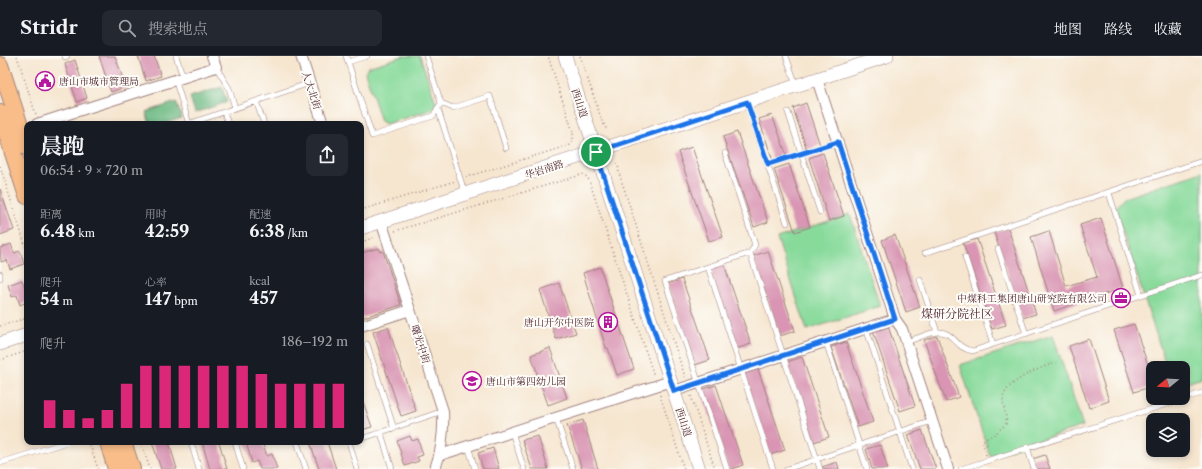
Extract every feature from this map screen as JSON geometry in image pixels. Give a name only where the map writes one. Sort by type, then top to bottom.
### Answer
[{"type":"main road","points":[[0,65],[24,128]]},
{"type":"main road","points":[[0,113],[24,187]]},
{"type":"main road","points":[[109,445],[116,469]]},
{"type":"main road","points":[[125,445],[132,469]]},
{"type":"street","points":[[47,121],[216,67],[212,56]]},
{"type":"street","name":"人大北街","points":[[301,56],[322,121]]},
{"type":"street","name":"西山道","points":[[565,56],[699,469]]},
{"type":"street","name":"华岩南路","points":[[364,227],[596,152],[881,57]]},
{"type":"street","points":[[817,79],[895,319],[902,329],[948,469]]},
{"type":"street","name":"曙光中街","points":[[381,221],[443,411],[444,430],[440,455],[435,469]]},
{"type":"street","points":[[364,325],[410,310]]},
{"type":"street","points":[[440,455],[657,385],[688,386],[699,383],[895,319]]},
{"type":"street","points":[[0,344],[24,336]]},
{"type":"lane","points":[[176,56],[188,121]]},
{"type":"lane","points":[[346,56],[372,136],[433,116],[438,109],[441,103],[426,56]]},
{"type":"lane","points":[[348,62],[367,56]]},
{"type":"lane","points":[[786,56],[796,86]]},
{"type":"lane","points":[[216,67],[229,88],[235,108]]},
{"type":"lane","points":[[198,121],[310,83]]},
{"type":"lane","points":[[441,103],[453,108],[490,96],[506,148]]},
{"type":"lane","points":[[256,101],[263,121]]},
{"type":"lane","points":[[747,102],[787,223]]},
{"type":"lane","points":[[438,109],[465,194]]},
{"type":"lane","points":[[224,112],[227,121]]},
{"type":"lane","points":[[788,112],[820,212]]},
{"type":"lane","points":[[768,164],[838,142]]},
{"type":"lane","points":[[725,153],[755,245],[750,253],[665,281],[727,469]]},
{"type":"lane","points":[[925,253],[1202,161]]},
{"type":"lane","points":[[1109,193],[1142,295]]},
{"type":"lane","points":[[998,248],[1026,334]]},
{"type":"lane","points":[[750,253],[820,469]]},
{"type":"lane","points":[[965,257],[993,344]]},
{"type":"lane","points":[[708,267],[773,469]]},
{"type":"lane","points":[[906,342],[937,332],[946,333],[964,349],[973,351],[1202,275]]},
{"type":"lane","points":[[920,280],[937,332]]},
{"type":"lane","points":[[866,328],[912,469]]},
{"type":"lane","points":[[826,342],[868,469]]},
{"type":"lane","points":[[366,344],[394,429]]},
{"type":"lane","points":[[961,469],[972,467],[987,460],[1027,447],[1202,393]]},
{"type":"lane","points":[[364,438],[443,411]]},
{"type":"lane","points":[[556,418],[573,469]]},
{"type":"lane","points":[[787,469],[932,421]]},
{"type":"lane","points":[[512,432],[524,469]]},
{"type":"lane","points":[[380,433],[392,469]]},
{"type":"lane","points":[[0,463],[57,445]]},
{"type":"lane","points":[[192,445],[200,469]]},
{"type":"lane","points":[[235,445],[243,469]]},
{"type":"lane","points":[[299,445],[306,469]]},
{"type":"lane","points":[[351,445],[357,469]]},
{"type":"lane","points":[[468,446],[475,469]]},
{"type":"lane","points":[[1027,447],[1034,469]]},
{"type":"path","points":[[17,56],[37,121]]},
{"type":"path","points":[[364,209],[570,145],[574,141],[573,132],[548,56]]},
{"type":"path","points":[[580,56],[606,130]]},
{"type":"path","points":[[618,163],[619,173],[715,469]]},
{"type":"path","points":[[0,166],[24,242]]},
{"type":"path","points":[[364,241],[584,174],[590,180],[684,469]]},
{"type":"path","points":[[0,326],[24,319]]},
{"type":"path","points":[[0,360],[24,352]]},
{"type":"path","points":[[987,460],[982,441],[995,434],[1006,424],[1007,417],[1003,398],[1010,385],[1018,379],[1058,362]]},
{"type":"path","points":[[90,445],[98,469]]},
{"type":"path","points":[[142,445],[150,469]]},
{"type":"green space","points":[[403,56],[420,56],[436,103],[433,109],[386,124],[381,121],[365,72],[368,67]]},
{"type":"green space","points":[[222,87],[227,102],[195,113],[190,97]]},
{"type":"green space","points":[[176,102],[182,118],[172,121],[149,121],[146,112]]},
{"type":"green space","points":[[1202,172],[1202,378],[1190,382],[1190,361],[1165,361],[1115,208],[1124,198]]},
{"type":"green space","points":[[850,214],[880,306],[807,330],[777,238]]},
{"type":"green space","points":[[1053,335],[1083,426],[990,456],[960,365]]},
{"type":"building","points":[[99,56],[115,56],[126,87],[111,92]]},
{"type":"building","points":[[138,56],[154,56],[161,76],[146,81]]},
{"type":"building","points":[[75,60],[87,98],[77,102],[65,64]]},
{"type":"building","points":[[806,103],[820,145],[807,150],[793,108]]},
{"type":"building","points":[[772,115],[787,156],[773,161],[759,119]]},
{"type":"building","points":[[737,132],[768,222],[754,227],[723,137]]},
{"type":"building","points":[[692,147],[723,237],[709,241],[678,152]]},
{"type":"building","points":[[823,153],[844,216],[829,221],[809,158]]},
{"type":"building","points":[[789,164],[810,227],[795,232],[774,169]]},
{"type":"building","points":[[0,189],[14,230],[0,235]]},
{"type":"building","points":[[1101,218],[1123,288],[1054,311],[1031,237],[1049,231],[1066,286],[1097,277],[1080,225]]},
{"type":"building","points":[[1008,228],[1036,314],[1022,318],[994,232]]},
{"type":"building","points":[[895,235],[920,307],[906,312],[882,240]]},
{"type":"building","points":[[977,239],[1006,325],[992,329],[963,243]]},
{"type":"building","points":[[11,244],[14,253],[20,251],[24,264],[10,269],[7,260],[1,262],[0,248]]},
{"type":"building","points":[[379,248],[380,252],[383,251],[401,305],[364,317],[364,252]]},
{"type":"building","points":[[768,251],[795,331],[780,336],[753,256]]},
{"type":"building","points":[[724,264],[751,344],[736,349],[710,269]]},
{"type":"building","name":"唐山开尔中医院","points":[[600,267],[634,369],[617,375],[608,348],[606,348],[583,273]]},
{"type":"building","points":[[682,279],[710,360],[695,365],[668,284]]},
{"type":"building","points":[[22,280],[24,285],[24,303],[20,305],[17,295],[12,297],[8,285]]},
{"type":"building","points":[[559,283],[576,333],[556,339],[540,290]]},
{"type":"building","points":[[1134,324],[1147,361],[1146,388],[1134,392],[1114,330]]},
{"type":"building","points":[[888,326],[915,406],[900,411],[873,331]]},
{"type":"building","points":[[388,327],[416,411],[401,416],[373,332]]},
{"type":"building","points":[[937,336],[959,397],[946,402],[924,340]]},
{"type":"building","points":[[1089,339],[1109,401],[1089,408],[1069,346]]},
{"type":"building","points":[[846,342],[873,422],[858,427],[831,347]]},
{"type":"building","points":[[550,348],[567,398],[548,405],[531,355]]},
{"type":"building","points":[[802,357],[829,437],[814,442],[787,362]]},
{"type":"building","points":[[758,369],[785,450],[770,455],[743,374]]},
{"type":"building","points":[[716,385],[743,465],[732,469],[728,469],[701,390]]},
{"type":"building","points":[[364,404],[372,427],[364,429]]},
{"type":"building","points":[[583,420],[598,469],[582,469],[567,425]]},
{"type":"building","points":[[922,430],[936,469],[920,469],[908,435]]},
{"type":"building","points":[[410,436],[412,441],[418,439],[423,455],[417,457],[419,461],[405,466],[397,441]]},
{"type":"building","points":[[538,436],[548,469],[532,469],[522,440]]},
{"type":"building","points":[[153,445],[170,445],[177,469],[161,469]]},
{"type":"building","points":[[203,445],[220,445],[227,469],[210,469]]},
{"type":"building","points":[[247,445],[263,445],[267,456],[272,454],[277,469],[260,469],[257,461],[252,463]]},
{"type":"building","points":[[311,445],[328,445],[336,469],[319,469]]},
{"type":"building","points":[[880,445],[888,469],[872,469],[866,449]]},
{"type":"building","points":[[493,448],[499,469],[483,469],[478,453]]},
{"type":"building","points":[[1045,455],[1050,469],[1036,469],[1032,459]]},
{"type":"building","points":[[837,462],[839,469],[823,469],[822,467]]},
{"type":"place","name":"唐山市城市管理局","points":[[45,81]]},
{"type":"place","name":"中煤科工集团唐山研究院有限公司","points":[[1121,298]]},
{"type":"place","name":"唐山开尔中医院","points":[[608,322]]},
{"type":"place","name":"唐山市第四幼儿园","points":[[472,381]]},
{"type":"district","name":"煤研分院社区","points":[[957,314]]},
{"type":"route","points":[[747,102],[768,164],[838,142],[895,319],[674,391],[596,152],[747,102]]}]
